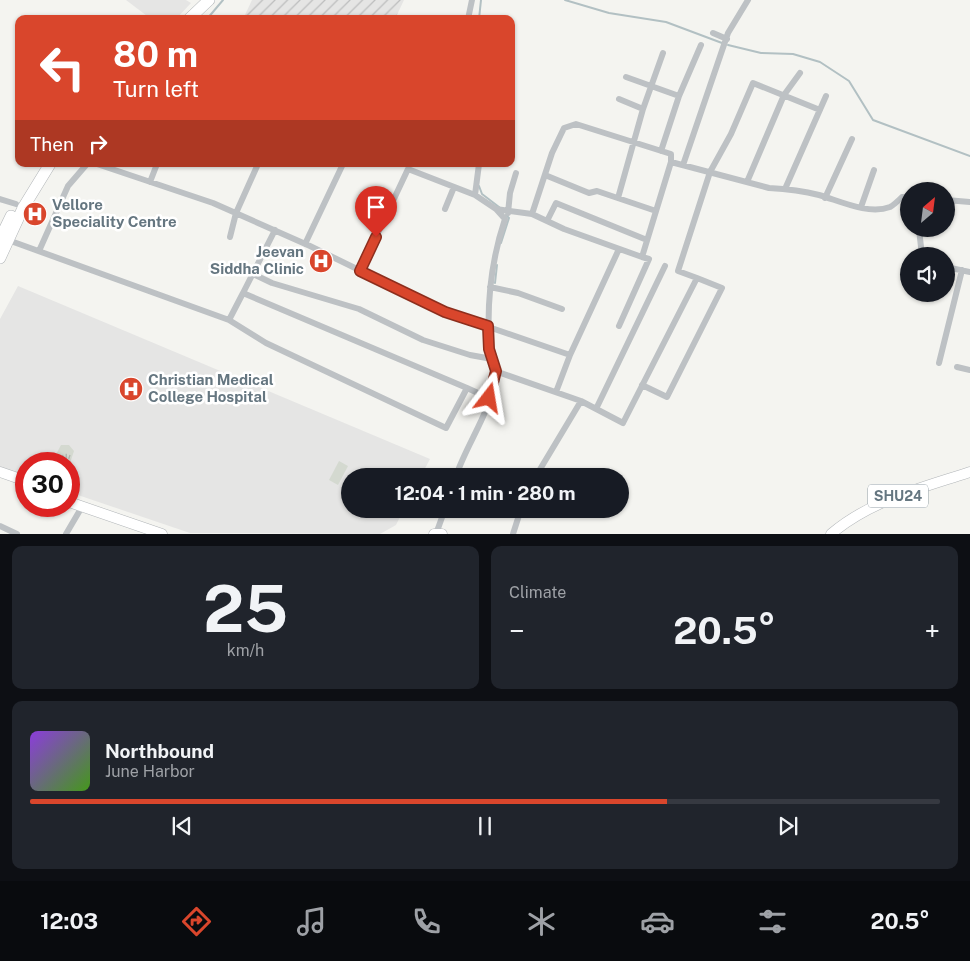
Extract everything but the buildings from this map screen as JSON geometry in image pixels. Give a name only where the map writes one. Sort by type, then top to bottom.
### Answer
[{"type":"highway","points":[[186,15],[202,0]]},
{"type":"highway","points":[[193,15],[209,0]]},
{"type":"highway","points":[[0,258],[16,204],[40,167]]},
{"type":"highway","points":[[4,240],[48,167]]},
{"type":"main road","points":[[0,472],[15,477]]},
{"type":"main road","name":"SHU24","points":[[831,534],[848,520],[870,508],[970,472]]},
{"type":"main road","points":[[0,479],[15,484]]},
{"type":"main road","points":[[80,504],[162,534]]},
{"type":"main road","points":[[436,533],[442,534]]},
{"type":"street","points":[[469,15],[472,0]]},
{"type":"street","points":[[683,165],[727,39],[735,19],[748,0]]},
{"type":"street","points":[[713,33],[727,39]]},
{"type":"street","points":[[661,151],[679,96],[701,45]]},
{"type":"street","points":[[618,198],[632,142],[664,53]]},
{"type":"street","points":[[748,182],[784,95],[800,72]]},
{"type":"street","points":[[626,78],[679,96]]},
{"type":"street","points":[[642,386],[667,397],[722,288],[678,271],[710,172],[731,134],[753,83],[820,110]]},
{"type":"street","points":[[786,189],[826,96]]},
{"type":"street","points":[[619,99],[643,109]]},
{"type":"street","points":[[532,214],[564,128],[576,124],[671,154],[671,162],[642,257]]},
{"type":"street","points":[[825,198],[852,139]]},
{"type":"street","points":[[671,162],[769,188],[786,189],[861,207],[890,207],[900,199]]},
{"type":"street","points":[[39,251],[68,186],[84,167]]},
{"type":"street","points":[[106,167],[213,203],[305,244],[445,312],[570,356]]},
{"type":"street","points":[[150,182],[156,167]]},
{"type":"street","points":[[230,237],[236,213],[257,167]]},
{"type":"street","points":[[305,244],[342,167]]},
{"type":"street","points":[[405,167],[475,195],[496,209],[505,219]]},
{"type":"street","points":[[475,195],[479,167]]},
{"type":"street","points":[[360,271],[408,169]]},
{"type":"street","points":[[861,207],[874,170]]},
{"type":"street","points":[[459,468],[489,398],[496,371],[492,359],[488,326],[490,287],[499,237],[508,211],[510,193],[516,173]]},
{"type":"street","points":[[545,175],[589,193],[597,191],[656,211]]},
{"type":"street","points":[[444,209],[454,187]]},
{"type":"street","points":[[0,199],[16,204]]},
{"type":"street","points":[[955,201],[970,202]]},
{"type":"street","points":[[547,221],[556,203],[647,240]]},
{"type":"street","points":[[496,209],[532,214],[649,259],[619,326]]},
{"type":"street","points":[[229,320],[275,230]]},
{"type":"street","points":[[4,240],[229,320],[266,343],[446,428],[467,388]]},
{"type":"street","points":[[556,392],[570,356],[619,249]]},
{"type":"street","points":[[596,409],[665,266]]},
{"type":"street","points":[[955,269],[970,272]]},
{"type":"street","points":[[939,363],[962,270]]},
{"type":"street","points":[[253,274],[272,283],[359,309],[423,340],[470,356],[492,359]]},
{"type":"street","points":[[496,371],[581,401],[623,422],[697,278]]},
{"type":"street","points":[[490,287],[518,293],[562,309]]},
{"type":"street","points":[[243,293],[489,398]]},
{"type":"street","points":[[957,367],[970,370]]},
{"type":"street","points":[[541,468],[581,401]]},
{"type":"street","points":[[66,534],[83,505]]},
{"type":"street","points":[[436,533],[442,518]]},
{"type":"street","points":[[512,534],[518,518]]},
{"type":"street","points":[[0,526],[17,534]]},
{"type":"shaded area","points":[[126,0],[186,0],[191,3],[180,15],[146,15]]},
{"type":"shaded area","points":[[252,0],[404,0],[397,15],[245,15]]},
{"type":"shaded area","name":"Christian Medical College Hospital","points":[[18,286],[430,459],[425,468],[341,468],[341,518],[400,518],[396,525],[380,534],[190,533],[80,496],[80,452],[15,452],[15,473],[0,468],[0,319]]},
{"type":"green space","points":[[61,445],[69,445],[74,451],[74,452],[57,452]]},
{"type":"green space","points":[[339,461],[348,466],[347,468],[341,468],[341,479],[338,485],[329,480]]},
{"type":"waterway","points":[[210,15],[223,0]]},
{"type":"waterway","points":[[479,15],[481,0]]},
{"type":"waterway","points":[[565,0],[609,13],[666,22],[722,43]]},
{"type":"waterway","points":[[728,45],[761,53],[793,54],[820,62],[849,81],[873,120],[970,156]]},
{"type":"waterway","points":[[479,186],[482,194],[499,207]]},
{"type":"waterway","points":[[501,243],[509,218],[506,215]]},
{"type":"waterway","points":[[495,283],[497,265]]},
{"type":"waterway","points":[[493,331],[493,346],[500,370]]},
{"type":"place","name":"Vellore Speciality Centre","points":[[35,214]]},
{"type":"place","name":"Jeevan Siddha Clinic","points":[[321,261]]},
{"type":"place","name":"Christian Medical College Hospital","points":[[131,389]]},
{"type":"route","points":[[376,237],[360,271],[445,312],[488,326],[489,349],[496,371],[489,398]]}]
